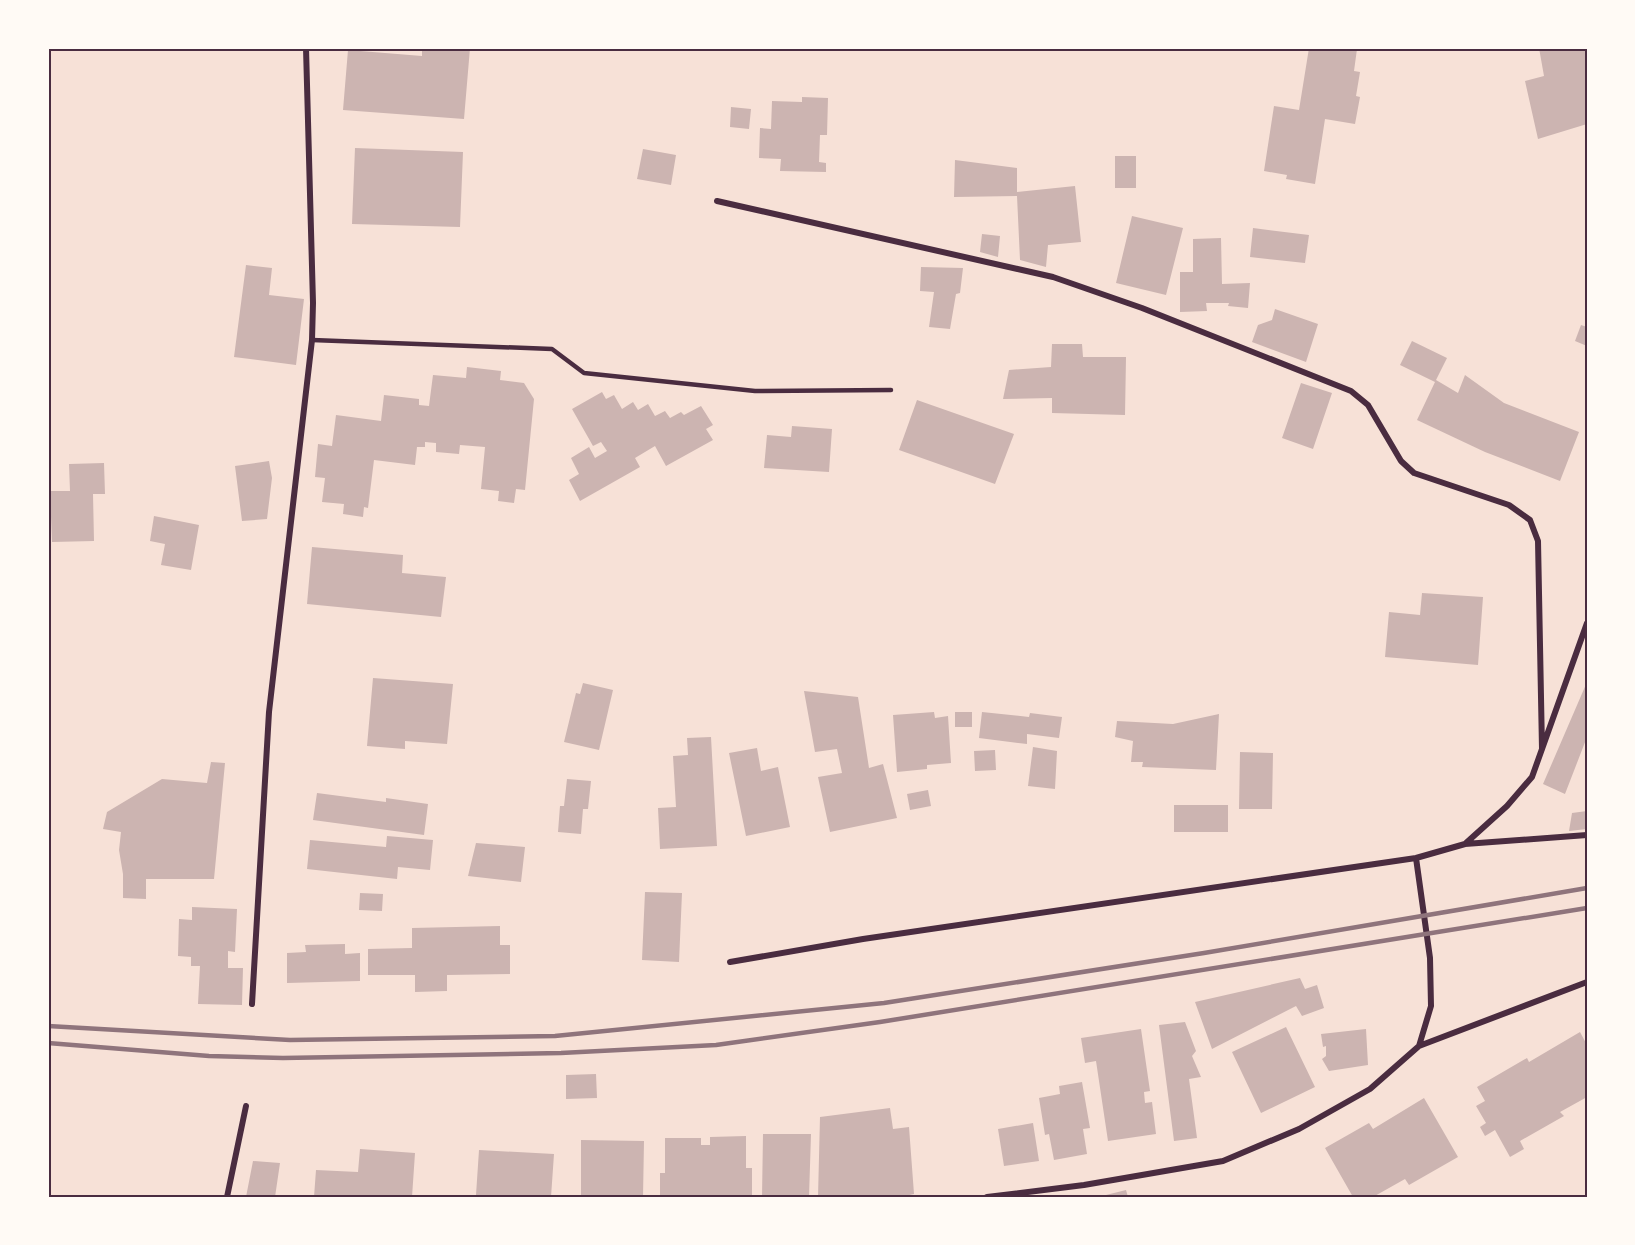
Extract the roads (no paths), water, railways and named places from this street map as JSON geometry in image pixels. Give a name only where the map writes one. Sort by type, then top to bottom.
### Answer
[{"type":"street","points":[[252,1004],[269,712],[312,340],[306,48]]},
{"type":"street","points":[[717,201],[1053,277],[1142,308],[1351,391],[1368,405],[1401,461],[1414,472],[1509,505],[1530,520],[1538,541],[1542,749]]},
{"type":"street","points":[[1465,844],[1507,806],[1532,777],[1587,623]]},
{"type":"street","points":[[730,962],[875,938],[1416,858],[1465,844],[1587,835]]},
{"type":"street","points":[[1416,858],[1430,958],[1431,1006],[1419,1046]]},
{"type":"street","points":[[987,1197],[1084,1185],[1223,1161],[1299,1129],[1370,1089],[1419,1046],[1587,982]]},
{"type":"street","points":[[227,1197],[246,1106]]},
{"type":"lane","points":[[312,340],[552,350],[584,373],[755,391],[891,390]]},
{"type":"railway","points":[[48,1026],[290,1040],[555,1036],[884,1003],[1204,953],[1587,888]]},
{"type":"railway","points":[[48,1043],[209,1056],[283,1058],[561,1053],[716,1045],[880,1022],[1587,908]]}]
